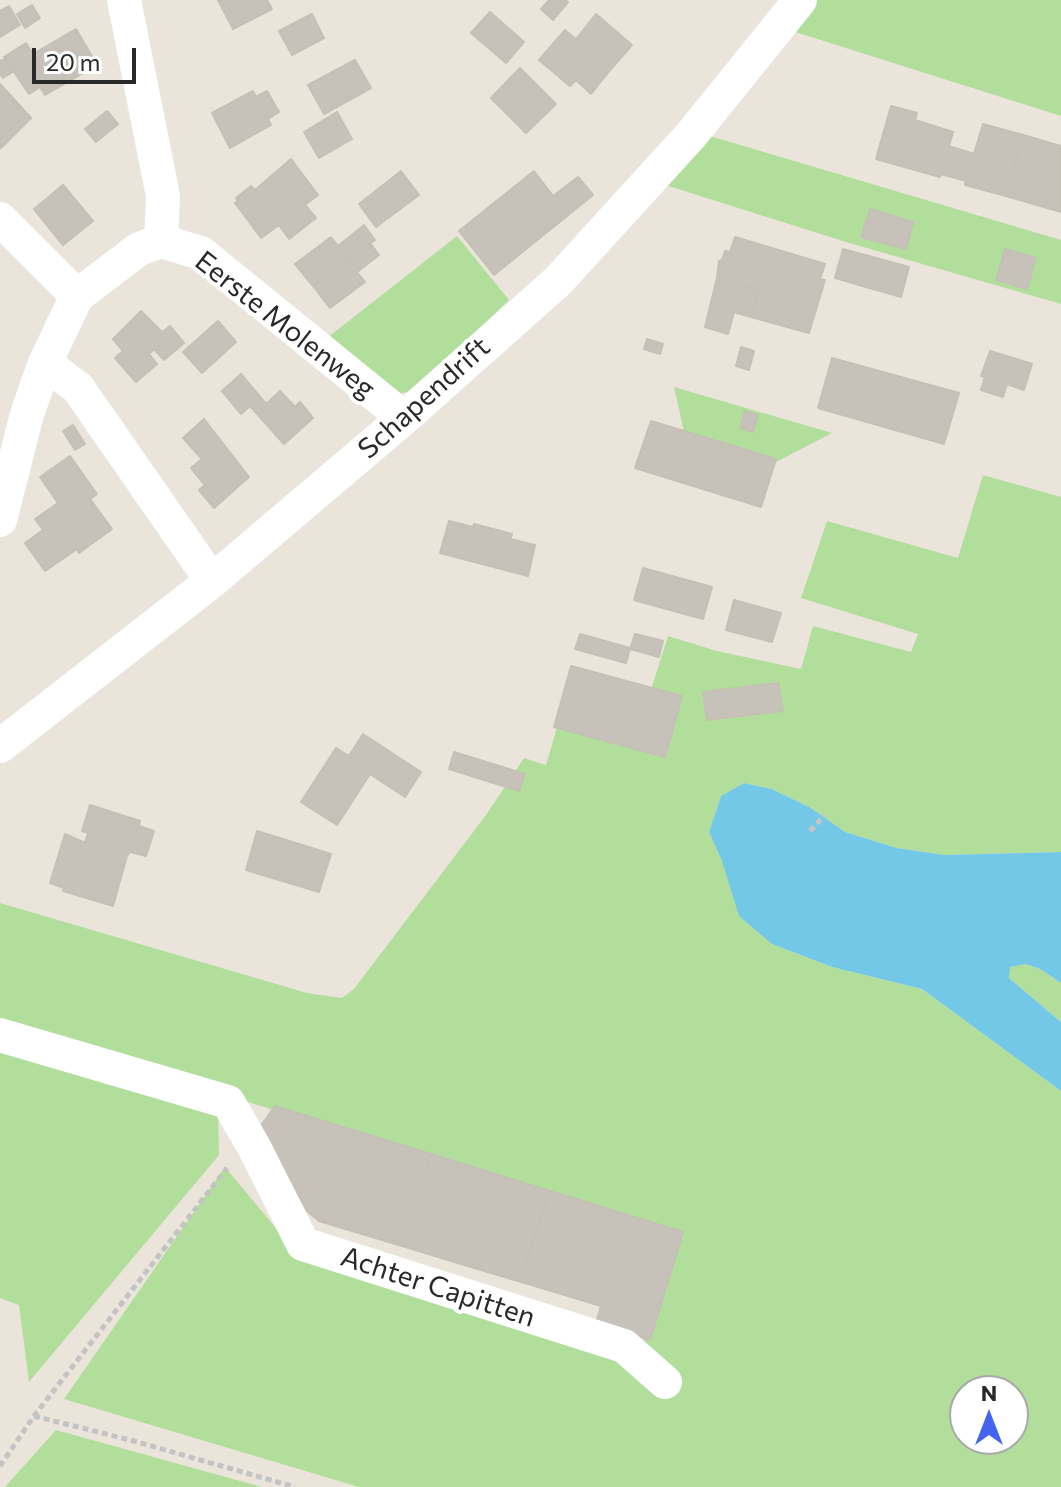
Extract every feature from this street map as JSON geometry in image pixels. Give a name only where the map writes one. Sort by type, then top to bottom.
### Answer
[{"type":"street","name":"Eerste Molenweg","points":[[124,0],[163,196],[161,241]]},
{"type":"street","name":"Schapendrift","points":[[0,746],[212,581],[404,418],[558,281],[692,134],[800,0]]},
{"type":"street","points":[[0,219],[77,296],[45,363],[27,414],[0,520]]},
{"type":"street","name":"Eerste Molenweg","points":[[77,296],[139,249],[161,241],[201,253],[404,418]]},
{"type":"street","points":[[45,363],[78,388],[212,581]]},
{"type":"street","name":"Achter Capitten","points":[[0,1035],[228,1102],[303,1244],[624,1346],[665,1382]]},
{"type":"path","points":[[810,831],[825,815]]},
{"type":"path","points":[[0,1466],[34,1416],[228,1166],[254,1147]]},
{"type":"path","points":[[34,1416],[295,1487]]},
{"type":"green space","points":[[817,0],[1061,0],[1061,116],[792,31]]},
{"type":"green space","points":[[703,134],[1061,240],[1061,304],[846,242],[659,183]]},
{"type":"green space","points":[[457,236],[509,300],[414,391],[387,395],[327,338]]},
{"type":"green space","points":[[674,387],[832,433],[759,471],[684,432]]},
{"type":"green space","points":[[983,475],[1061,497],[1061,852],[944,855],[897,848],[845,832],[811,808],[772,789],[744,783],[721,796],[709,832],[722,861],[772,944],[832,967],[922,989],[1061,1091],[1061,1487],[359,1487],[64,1399],[225,1167],[294,1250],[641,1351],[659,1228],[0,1026],[0,903],[307,993],[342,998],[354,989],[486,815],[524,758],[546,765],[575,666],[651,690],[668,636],[717,651],[801,669],[813,626],[911,652],[918,634],[801,598],[827,521],[958,558]]},
{"type":"green space","points":[[1026,964],[1061,983],[1061,1022],[1009,978],[1009,967]]},
{"type":"green space","points":[[0,1046],[218,1108],[219,1155],[29,1382],[19,1305],[0,1298]]},
{"type":"green space","points":[[56,1430],[262,1487],[5,1487]]},
{"type":"water","points":[[744,783],[772,789],[811,808],[845,832],[897,848],[944,855],[1061,852],[1061,983],[1026,964],[1010,967],[1009,978],[1061,1022],[1061,1091],[922,989],[832,967],[772,944],[739,916],[722,861],[709,832],[721,796]]},
{"type":"building","points":[[218,0],[267,0],[272,9],[233,29]]},
{"type":"building","points":[[549,0],[568,2],[553,20],[541,9]]},
{"type":"building","points":[[32,5],[40,18],[25,28],[17,14]]},
{"type":"building","points":[[9,6],[20,25],[0,37],[0,11]]},
{"type":"building","points":[[490,12],[524,42],[506,63],[471,33]]},
{"type":"building","points":[[312,14],[324,38],[292,55],[279,31]]},
{"type":"building","points":[[596,14],[632,45],[611,69],[576,39]]},
{"type":"building","points":[[76,29],[97,65],[45,95],[40,87],[29,94],[4,57],[26,43],[33,54]]},
{"type":"building","points":[[565,30],[611,69],[591,94],[576,80],[570,86],[539,60]]},
{"type":"building","points":[[5,59],[14,71],[3,78],[0,61]]},
{"type":"building","points":[[355,60],[371,88],[324,114],[308,85]]},
{"type":"building","points":[[520,68],[556,104],[526,133],[491,98]]},
{"type":"building","points":[[0,84],[31,118],[0,149]]},
{"type":"building","points":[[253,91],[256,97],[267,91],[279,112],[268,119],[271,125],[230,148],[212,113]]},
{"type":"building","points":[[891,106],[917,113],[915,120],[953,132],[949,146],[974,154],[983,124],[1023,135],[1006,196],[965,185],[966,181],[876,159]]},
{"type":"building","points":[[107,111],[118,124],[96,142],[85,129]]},
{"type":"building","points":[[337,112],[352,139],[319,158],[304,132]]},
{"type":"building","points":[[1023,135],[1061,146],[1061,212],[1006,196]]},
{"type":"building","points":[[291,159],[318,195],[305,205],[316,218],[289,239],[279,225],[261,238],[235,203],[236,198],[251,186],[255,190]]},
{"type":"building","points":[[401,171],[419,195],[376,227],[359,204]]},
{"type":"building","points":[[534,171],[553,196],[578,177],[593,195],[494,275],[459,231]]},
{"type":"building","points":[[63,185],[93,221],[63,245],[34,209]]},
{"type":"building","points":[[870,209],[913,222],[906,249],[861,237]]},
{"type":"building","points":[[364,225],[375,240],[313,286],[295,264],[331,237],[338,246]]},
{"type":"building","points":[[735,237],[825,264],[820,279],[825,280],[809,333],[751,317],[758,289],[717,278],[719,261],[725,251],[730,252]]},
{"type":"building","points":[[370,243],[379,255],[357,272],[365,282],[330,308],[313,286]]},
{"type":"building","points":[[843,249],[909,267],[901,297],[835,278]]},
{"type":"building","points":[[1005,249],[1036,258],[1027,289],[996,280]]},
{"type":"building","points":[[717,278],[758,289],[751,317],[734,312],[728,334],[705,327]]},
{"type":"building","points":[[141,311],[162,332],[170,326],[184,343],[164,360],[154,349],[149,354],[157,364],[136,382],[115,358],[123,351],[113,339]]},
{"type":"building","points":[[218,321],[236,342],[202,373],[183,352]]},
{"type":"building","points":[[647,339],[663,344],[660,354],[644,349]]},
{"type":"building","points":[[741,347],[754,351],[749,370],[736,366]]},
{"type":"building","points":[[990,351],[1032,364],[1024,390],[1007,384],[1003,397],[981,390],[985,377],[981,376]]},
{"type":"building","points":[[832,358],[959,393],[944,444],[818,408]]},
{"type":"building","points":[[241,374],[266,404],[280,391],[295,407],[300,402],[313,418],[284,444],[250,406],[241,414],[222,391]]},
{"type":"building","points":[[745,411],[758,415],[753,432],[740,428]]},
{"type":"building","points":[[204,419],[249,477],[214,508],[199,490],[205,485],[191,468],[202,459],[183,438]]},
{"type":"building","points":[[651,421],[776,459],[761,507],[635,468]]},
{"type":"building","points":[[73,425],[85,444],[75,450],[63,431]]},
{"type":"building","points":[[70,456],[97,494],[90,499],[112,529],[79,553],[77,549],[45,571],[25,543],[43,530],[35,519],[58,503],[40,477]]},
{"type":"building","points":[[449,521],[512,534],[510,539],[535,545],[528,576],[440,553]]},
{"type":"building","points":[[643,568],[712,587],[703,619],[634,600]]},
{"type":"building","points":[[734,600],[781,613],[772,642],[726,630]]},
{"type":"building","points":[[580,634],[630,648],[626,663],[575,649]]},
{"type":"building","points":[[635,634],[663,641],[659,657],[630,649]]},
{"type":"building","points":[[571,666],[682,696],[665,757],[554,727]]},
{"type":"building","points":[[778,683],[783,711],[707,720],[703,692]]},
{"type":"building","points":[[363,734],[421,772],[405,797],[370,774],[337,825],[301,802],[336,748],[349,756]]},
{"type":"building","points":[[454,752],[525,774],[519,791],[449,769]]},
{"type":"building","points":[[90,805],[140,821],[139,826],[154,831],[146,856],[130,852],[127,856],[113,906],[63,891],[64,888],[50,883],[65,834],[85,843],[88,833],[82,831]]},
{"type":"building","points":[[257,831],[331,854],[319,892],[246,870]]},
{"type":"building","points":[[275,1106],[346,1128],[343,1138],[402,1246],[319,1221],[307,1211],[260,1127]]},
{"type":"building","points":[[346,1128],[431,1154],[426,1169],[481,1270],[402,1246],[343,1138]]},
{"type":"building","points":[[431,1154],[550,1191],[525,1265],[535,1286],[481,1270],[426,1169]]},
{"type":"building","points":[[550,1191],[683,1232],[650,1340],[596,1323],[601,1306],[535,1286],[525,1265]]}]
